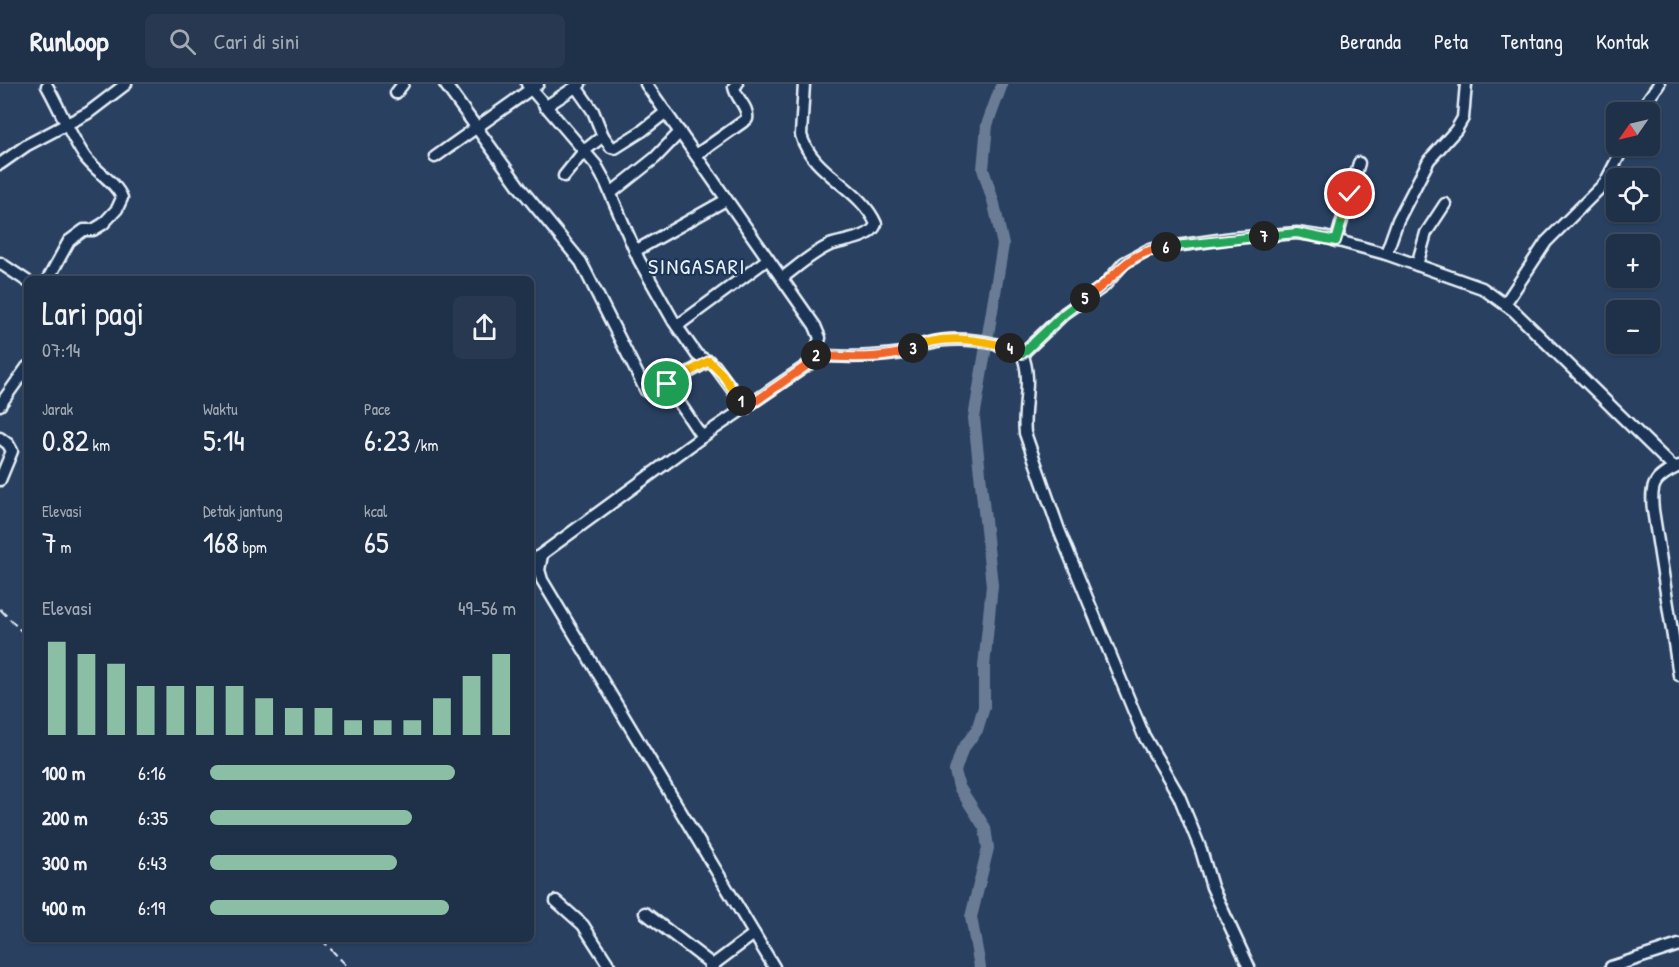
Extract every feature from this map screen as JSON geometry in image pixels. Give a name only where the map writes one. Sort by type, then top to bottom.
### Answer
[{"type":"street","points":[[0,164],[27,145],[105,102],[126,84]]},
{"type":"street","points":[[445,84],[521,189],[582,262],[646,391],[652,393],[709,361]]},
{"type":"street","points":[[534,560],[702,437],[812,362],[820,338],[819,332],[646,84]]},
{"type":"street","points":[[696,155],[747,119],[747,111],[735,92],[734,87],[737,84]]},
{"type":"street","points":[[782,278],[829,245],[864,235],[873,230],[876,224],[866,206],[808,152],[801,135],[804,84]]},
{"type":"street","points":[[1386,254],[1398,220],[1429,160],[1456,130],[1463,118],[1466,84]]},
{"type":"street","points":[[1646,102],[1659,84]]},
{"type":"street","points":[[47,86],[83,154],[122,195],[122,202],[103,224],[93,230],[83,230],[69,241],[50,276]]},
{"type":"street","points":[[435,157],[532,86],[545,107],[596,165],[611,193],[652,286],[677,326],[697,355],[709,361],[722,374],[746,408]]},
{"type":"street","points":[[545,107],[578,86],[593,111],[603,136],[611,147],[615,148],[666,112]]},
{"type":"street","points":[[611,193],[655,158],[680,132]]},
{"type":"street","points":[[564,176],[584,151],[603,136]]},
{"type":"street","points":[[1505,304],[1546,242],[1605,183],[1619,156]]},
{"type":"street","points":[[1336,241],[1359,163]]},
{"type":"street","points":[[635,251],[726,201]]},
{"type":"street","points":[[1417,265],[1426,233],[1446,204]]},
{"type":"street","points":[[1022,354],[1065,313],[1104,286],[1124,263],[1148,250],[1232,238],[1297,233],[1386,254],[1482,288],[1505,304],[1677,467],[1653,484],[1652,491],[1679,675]]},
{"type":"street","points":[[677,326],[768,259]]},
{"type":"street","points":[[0,263],[24,279]]},
{"type":"street","points":[[815,355],[835,357],[878,355],[906,352],[917,346],[938,341],[967,340],[1002,345],[1022,354],[1026,364],[1027,380],[1025,433],[1054,517],[1144,736],[1179,796],[1201,850],[1212,887],[1249,967]]},
{"type":"street","points":[[0,405],[24,371]]},
{"type":"street","points":[[667,384],[702,437]]},
{"type":"street","points":[[0,438],[8,444],[12,451],[0,480]]},
{"type":"street","points":[[542,555],[539,570],[542,580],[774,967]]},
{"type":"street","points":[[556,901],[583,925],[610,967]]},
{"type":"street","points":[[645,914],[712,967],[754,934]]},
{"type":"street","points":[[1611,967],[1679,945]]},
{"type":"waterway","points":[[980,967],[971,917],[988,848],[985,828],[959,787],[955,771],[962,750],[977,730],[984,707],[984,667],[992,585],[974,418],[1003,245],[983,169],[987,125],[1002,84]]},
{"type":"railway","points":[[0,609],[24,634]]},
{"type":"railway","points":[[324,942],[348,967]]},
{"type":"district","name":"SINGASARI","points":[[697,266]]},
{"type":"route","points":[[667,384],[709,361],[722,374],[746,408],[812,362],[815,355],[871,356],[906,352],[928,343],[954,339],[1002,345],[1022,354],[1077,303],[1104,286],[1124,263],[1135,255],[1180,244],[1297,233],[1336,241],[1350,194]]}]
